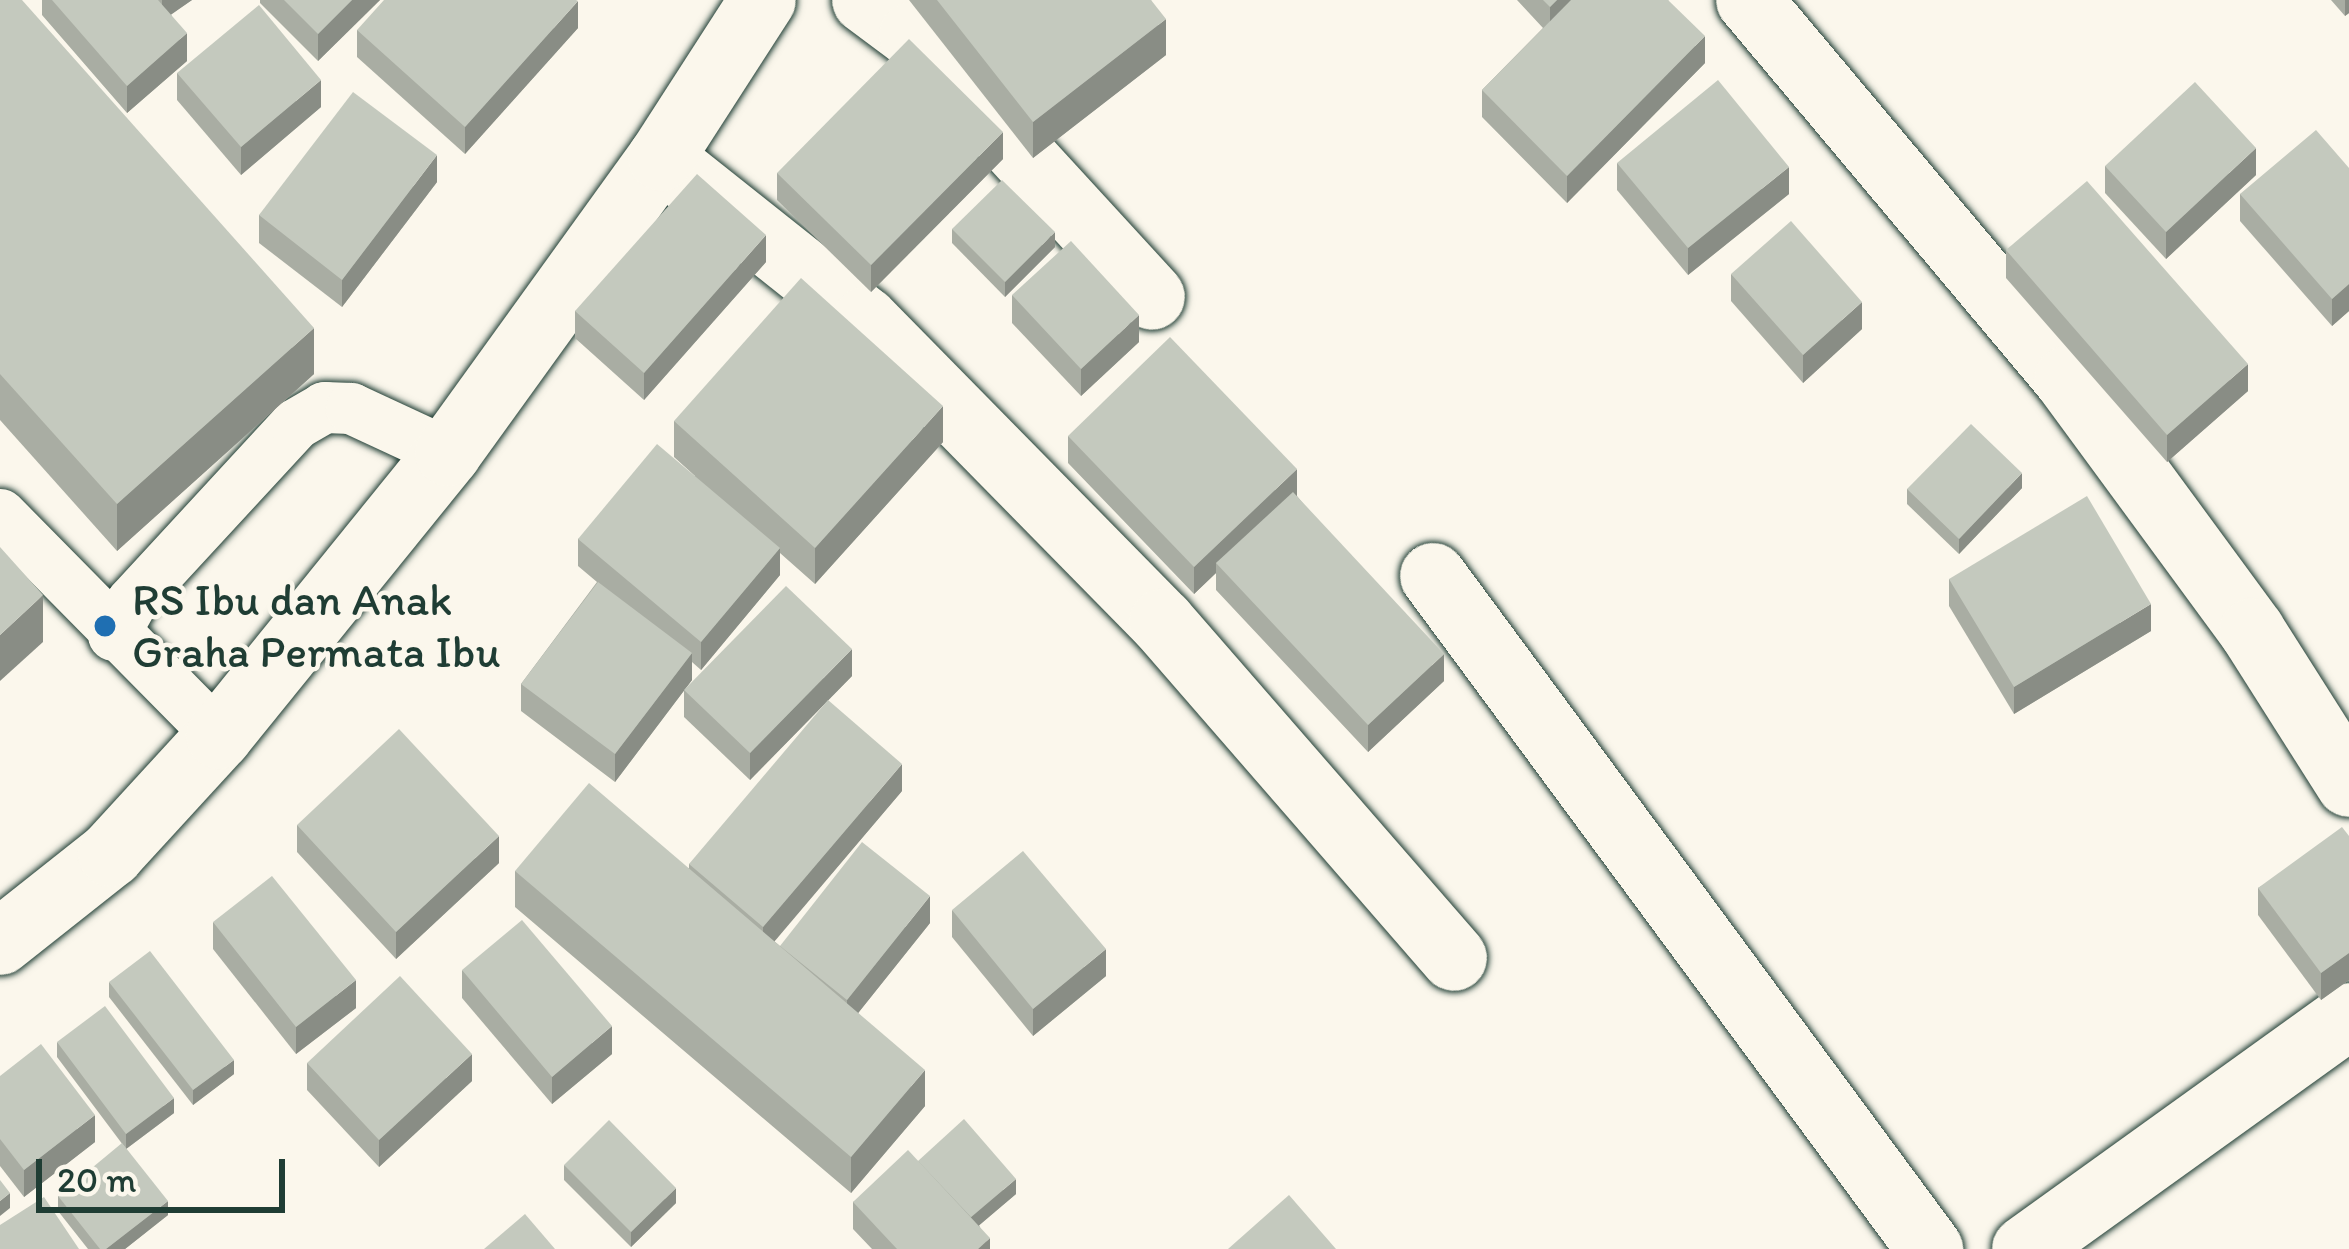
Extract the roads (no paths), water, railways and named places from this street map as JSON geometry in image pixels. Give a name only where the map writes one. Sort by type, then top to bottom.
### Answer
[{"type":"street","points":[[0,942],[111,854],[219,736],[448,453],[661,158],[763,0]]},
{"type":"street","points":[[865,0],[912,35],[1153,297]]},
{"type":"street","points":[[1748,0],[2067,379],[2252,632],[2349,784]]},
{"type":"street","points":[[661,158],[865,320],[1162,622],[1454,958]]},
{"type":"street","points":[[1433,576],[1930,1249]]},
{"type":"street","points":[[2025,1249],[2349,1016]]},
{"type":"lane","points":[[113,635],[131,602],[250,472],[295,424],[324,407],[392,423],[448,453]]},
{"type":"lane","points":[[0,514],[113,635],[219,736]]},
{"type":"place","name":"RS Ibu dan Anak Graha Permata Ibu","points":[[105,626]]}]
